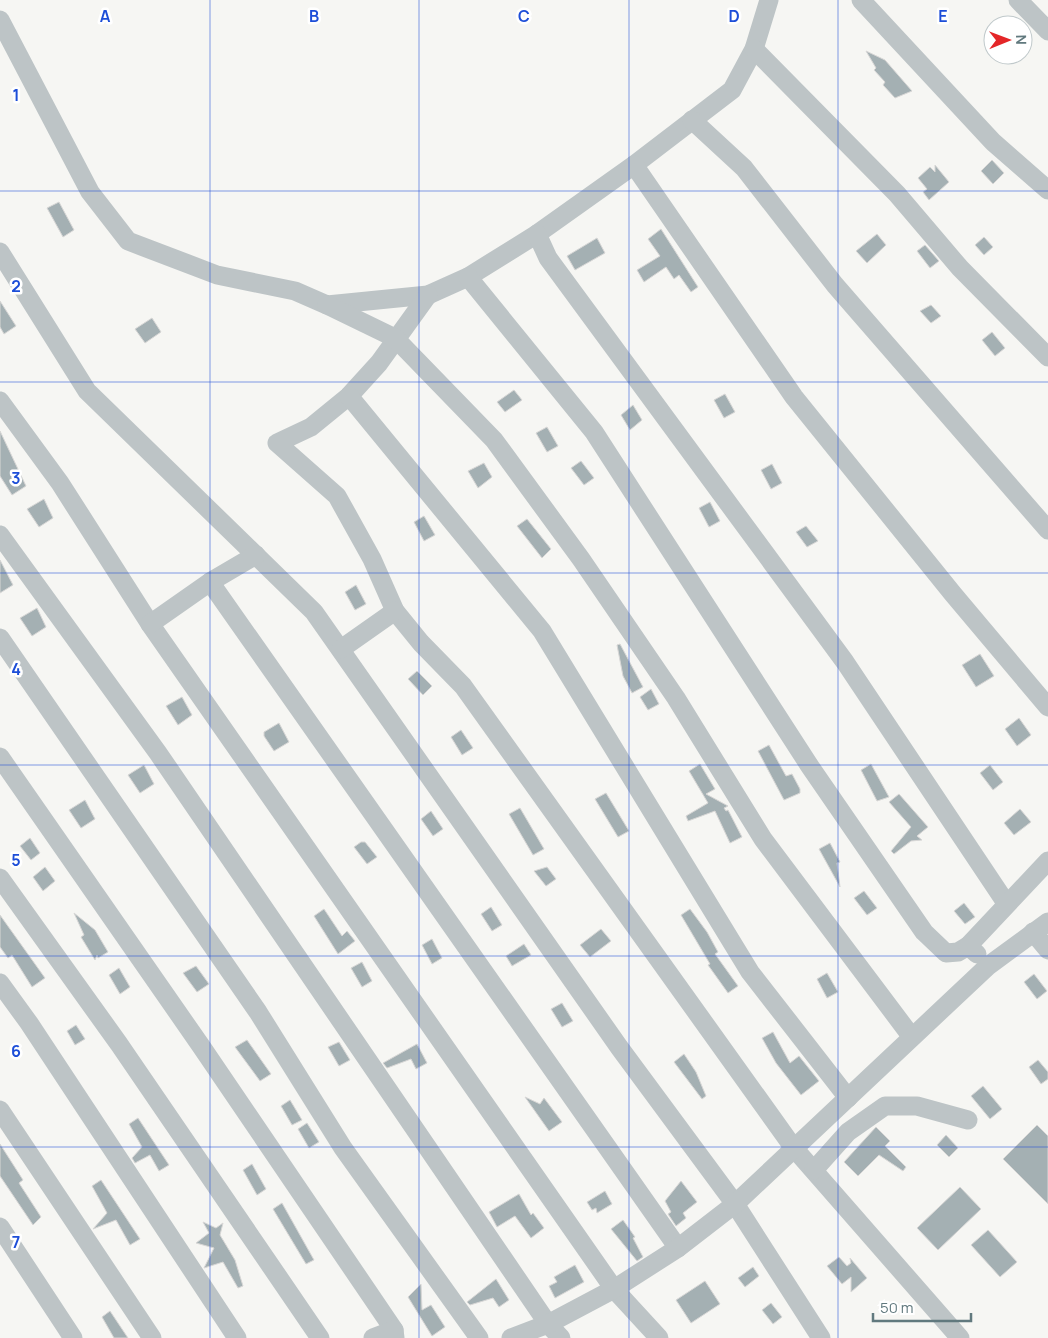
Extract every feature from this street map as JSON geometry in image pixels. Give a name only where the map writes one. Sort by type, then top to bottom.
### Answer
[{"type":"street","points":[[327,305],[428,295],[468,277],[537,234],[634,166],[732,90],[754,49],[769,0]]},
{"type":"street","points":[[861,0],[993,142],[1048,190]]},
{"type":"street","points":[[1018,0],[1048,31]]},
{"type":"street","points":[[0,20],[90,192],[128,241],[217,275],[295,291],[395,338],[499,448],[581,559],[676,698],[763,839],[911,1036]]},
{"type":"street","points":[[754,49],[897,194],[960,268],[1048,357]]},
{"type":"street","points":[[692,120],[744,168],[836,285],[1048,530]]},
{"type":"street","points":[[634,166],[794,396],[953,594],[1048,707]]},
{"type":"street","points":[[537,234],[548,258],[845,662],[1006,904]]},
{"type":"street","points":[[0,252],[87,391],[314,612],[619,1047],[735,1204],[821,1338]]},
{"type":"street","points":[[468,277],[594,432],[809,764],[924,932],[946,952],[958,952],[968,946],[1048,861]]},
{"type":"street","points":[[428,295],[419,311],[395,338],[379,363],[350,396],[311,428],[277,443],[337,496],[372,559],[394,611],[421,644],[463,686],[794,1147],[960,1338]]},
{"type":"street","points":[[350,396],[542,631],[750,972],[848,1098]]},
{"type":"street","points":[[0,400],[60,484],[150,624],[614,1289],[659,1338]]},
{"type":"street","points":[[0,535],[163,761],[548,1324],[561,1338]]},
{"type":"street","points":[[150,624],[210,582],[256,555]]},
{"type":"street","points":[[210,582],[406,858],[678,1248]]},
{"type":"street","points":[[340,649],[394,611]]},
{"type":"street","points":[[0,638],[258,1012],[343,1148],[479,1338]]},
{"type":"street","points":[[0,757],[196,1038],[394,1334],[373,1338]]},
{"type":"street","points":[[0,878],[119,1044],[320,1338]]},
{"type":"street","points":[[511,1338],[548,1324],[614,1289],[678,1248],[735,1204],[911,1036],[988,966],[1040,927],[1048,950]]},
{"type":"street","points":[[968,946],[988,966]]},
{"type":"street","points":[[0,983],[29,1023],[237,1338]]},
{"type":"street","points":[[814,1170],[848,1132],[884,1106],[917,1106],[968,1120]]},
{"type":"street","points":[[0,1110],[152,1338]]},
{"type":"street","points":[[0,1227],[73,1338]]},
{"type":"building","points":[[866,51],[885,60],[912,91],[895,98],[883,85],[885,82],[874,70],[876,68]]},
{"type":"building","points":[[992,160],[1004,173],[993,184],[981,171]]},
{"type":"building","points":[[935,165],[949,182],[929,200],[923,192],[927,189],[918,178],[930,167],[935,172]]},
{"type":"building","points":[[59,202],[74,230],[63,237],[47,208]]},
{"type":"building","points":[[661,229],[698,287],[691,292],[679,275],[674,279],[666,267],[644,282],[637,270],[660,256],[648,239]]},
{"type":"building","points":[[877,234],[886,245],[867,263],[856,251]]},
{"type":"building","points":[[984,237],[993,247],[984,255],[975,245]]},
{"type":"building","points":[[597,238],[605,253],[575,270],[567,256]]},
{"type":"building","points":[[925,245],[939,261],[930,268],[917,251]]},
{"type":"building","points":[[0,301],[16,326],[4,334],[0,327]]},
{"type":"building","points":[[931,305],[941,316],[931,323],[920,311]]},
{"type":"building","points":[[152,318],[161,332],[145,343],[135,329]]},
{"type":"building","points":[[992,332],[1005,348],[995,356],[982,340]]},
{"type":"building","points":[[514,390],[522,400],[505,412],[497,402]]},
{"type":"building","points":[[725,394],[735,412],[724,418],[714,400]]},
{"type":"building","points":[[633,405],[642,420],[630,430],[621,415]]},
{"type":"building","points":[[547,427],[558,446],[547,452],[536,433]]},
{"type":"building","points":[[0,431],[26,486],[12,495],[0,476]]},
{"type":"building","points":[[581,461],[594,478],[584,485],[571,468]]},
{"type":"building","points":[[484,463],[492,477],[478,488],[468,471]]},
{"type":"building","points":[[772,464],[782,483],[771,489],[761,470]]},
{"type":"building","points":[[44,499],[53,518],[39,527],[27,509]]},
{"type":"building","points":[[710,502],[720,521],[709,527],[699,508]]},
{"type":"building","points":[[424,516],[435,535],[424,541],[414,522]]},
{"type":"building","points":[[527,519],[551,549],[542,558],[517,526]]},
{"type":"building","points":[[806,526],[818,541],[807,547],[796,532]]},
{"type":"building","points":[[0,560],[13,585],[0,593]]},
{"type":"building","points":[[356,585],[366,604],[355,610],[345,592]]},
{"type":"building","points":[[37,608],[46,627],[32,636],[20,618]]},
{"type":"building","points":[[620,644],[643,687],[632,693],[623,676],[617,645]]},
{"type":"building","points":[[980,654],[994,676],[976,687],[962,665]]},
{"type":"building","points":[[417,671],[432,686],[423,695],[408,679]]},
{"type":"building","points":[[651,689],[659,704],[648,710],[640,697]]},
{"type":"building","points":[[182,697],[192,715],[178,725],[166,706]]},
{"type":"building","points":[[1019,718],[1031,735],[1017,746],[1005,729]]},
{"type":"building","points":[[279,723],[289,742],[274,751],[264,736],[264,732]]},
{"type":"building","points":[[461,730],[473,748],[462,755],[451,737]]},
{"type":"building","points":[[769,745],[786,776],[792,774],[800,789],[800,793],[784,800],[758,751]]},
{"type":"building","points":[[700,764],[715,789],[706,794],[728,806],[724,808],[726,811],[728,810],[742,837],[730,843],[715,811],[688,821],[686,816],[708,803],[689,771]]},
{"type":"building","points":[[871,764],[889,797],[877,801],[861,770]]},
{"type":"building","points":[[144,765],[154,784],[140,793],[128,775]]},
{"type":"building","points":[[990,765],[1003,782],[993,790],[980,773]]},
{"type":"building","points":[[606,793],[629,831],[618,837],[595,799]]},
{"type":"building","points":[[899,794],[928,827],[917,836],[922,840],[911,841],[894,854],[891,851],[911,827],[889,802]]},
{"type":"building","points":[[85,800],[95,819],[81,828],[69,810]]},
{"type":"building","points":[[520,808],[544,849],[533,855],[509,814]]},
{"type":"building","points":[[1020,809],[1031,822],[1014,835],[1004,823]]},
{"type":"building","points":[[431,811],[443,829],[433,836],[421,819]]},
{"type":"building","points":[[30,838],[40,853],[31,860],[20,846]]},
{"type":"building","points":[[361,842],[365,842],[377,857],[367,864],[354,847]]},
{"type":"building","points":[[830,843],[840,862],[837,863],[840,887],[819,849]]},
{"type":"building","points":[[45,867],[55,881],[43,891],[33,877]]},
{"type":"building","points":[[547,867],[556,879],[546,886],[534,871]]},
{"type":"building","points":[[864,891],[877,908],[867,915],[854,898]]},
{"type":"building","points":[[964,903],[975,917],[965,924],[954,911]]},
{"type":"building","points":[[491,907],[502,925],[492,931],[481,914]]},
{"type":"building","points":[[324,909],[342,936],[347,931],[355,941],[338,954],[314,916]]},
{"type":"building","points":[[690,909],[707,932],[718,952],[715,954],[738,986],[728,993],[708,965],[710,964],[681,915]]},
{"type":"building","points":[[74,913],[95,930],[108,952],[98,958],[97,955],[95,960],[81,937],[84,935]]},
{"type":"building","points":[[0,915],[45,978],[32,987],[12,955],[8,958],[0,947]]},
{"type":"building","points":[[601,929],[611,941],[590,957],[580,945]]},
{"type":"building","points":[[432,939],[442,958],[432,964],[422,945]]},
{"type":"building","points":[[524,944],[531,955],[512,966],[506,956]]},
{"type":"building","points":[[362,962],[372,981],[362,987],[351,968]]},
{"type":"building","points":[[196,966],[209,984],[197,992],[183,973]]},
{"type":"building","points":[[119,968],[130,987],[120,994],[109,975]]},
{"type":"building","points":[[827,973],[838,992],[827,998],[817,979]]},
{"type":"building","points":[[1034,974],[1047,991],[1037,999],[1024,982]]},
{"type":"building","points":[[562,1003],[573,1021],[562,1027],[551,1009]]},
{"type":"building","points":[[76,1025],[85,1039],[75,1045],[67,1031]]},
{"type":"building","points":[[773,1032],[790,1063],[799,1056],[819,1081],[801,1095],[776,1063],[762,1038]]},
{"type":"building","points":[[247,1040],[271,1074],[260,1081],[235,1047]]},
{"type":"building","points":[[339,1042],[350,1060],[339,1066],[328,1047]]},
{"type":"building","points":[[417,1044],[427,1063],[416,1069],[411,1059],[387,1068],[383,1063]]},
{"type":"building","points":[[684,1054],[696,1072],[706,1096],[702,1099],[674,1062]]},
{"type":"building","points":[[1038,1060],[1048,1072],[1048,1079],[1041,1084],[1029,1067]]},
{"type":"building","points":[[983,1086],[1002,1109],[990,1119],[971,1096]]},
{"type":"building","points":[[525,1097],[540,1104],[544,1098],[562,1122],[549,1131]]},
{"type":"building","points":[[290,1100],[302,1120],[292,1125],[281,1106]]},
{"type":"building","points":[[138,1118],[169,1165],[159,1171],[150,1155],[135,1163],[132,1158],[142,1147],[129,1124]]},
{"type":"building","points":[[307,1123],[319,1142],[309,1148],[298,1129]]},
{"type":"building","points":[[1037,1125],[1048,1136],[1048,1204],[1003,1159]]},
{"type":"building","points":[[876,1127],[890,1141],[885,1146],[906,1167],[903,1171],[879,1155],[858,1176],[844,1162]]},
{"type":"building","points":[[946,1135],[958,1148],[949,1157],[937,1145]]},
{"type":"building","points":[[0,1144],[23,1180],[19,1183],[41,1217],[33,1225],[0,1176]]},
{"type":"building","points":[[252,1164],[266,1189],[257,1195],[243,1170]]},
{"type":"building","points":[[101,1180],[140,1239],[130,1245],[116,1220],[93,1229],[107,1213],[92,1186]]},
{"type":"building","points":[[681,1181],[697,1202],[683,1213],[686,1218],[676,1226],[668,1214],[671,1212],[665,1201]]},
{"type":"building","points":[[960,1187],[981,1209],[938,1250],[917,1228]]},
{"type":"building","points":[[605,1191],[612,1204],[597,1213],[596,1208],[592,1210],[587,1202]]},
{"type":"building","points":[[519,1194],[531,1215],[533,1213],[544,1228],[531,1238],[515,1216],[497,1227],[489,1212]]},
{"type":"building","points":[[282,1203],[314,1260],[306,1264],[273,1209]]},
{"type":"building","points":[[623,1220],[635,1237],[633,1238],[643,1257],[637,1261],[611,1229]]},
{"type":"building","points":[[203,1222],[216,1228],[223,1223],[220,1235],[235,1260],[243,1286],[238,1288],[223,1262],[204,1268],[214,1248],[196,1243],[209,1233]]},
{"type":"building","points":[[988,1230],[1017,1262],[1000,1277],[971,1245]]},
{"type":"building","points":[[839,1257],[847,1266],[851,1263],[850,1258],[867,1278],[851,1292],[851,1277],[842,1284],[827,1266]]},
{"type":"building","points":[[575,1265],[584,1282],[555,1298],[549,1286],[557,1282],[554,1277]]},
{"type":"building","points":[[753,1267],[759,1276],[745,1287],[738,1278]]},
{"type":"building","points":[[496,1279],[509,1300],[499,1307],[493,1298],[470,1305],[467,1302]]},
{"type":"building","points":[[705,1281],[720,1304],[691,1323],[676,1300]]},
{"type":"building","points":[[421,1284],[422,1310],[431,1305],[445,1327],[432,1336],[408,1297]]},
{"type":"building","points":[[771,1303],[782,1317],[773,1324],[762,1310]]},
{"type":"building","points":[[110,1311],[128,1338],[114,1338],[102,1317]]}]
